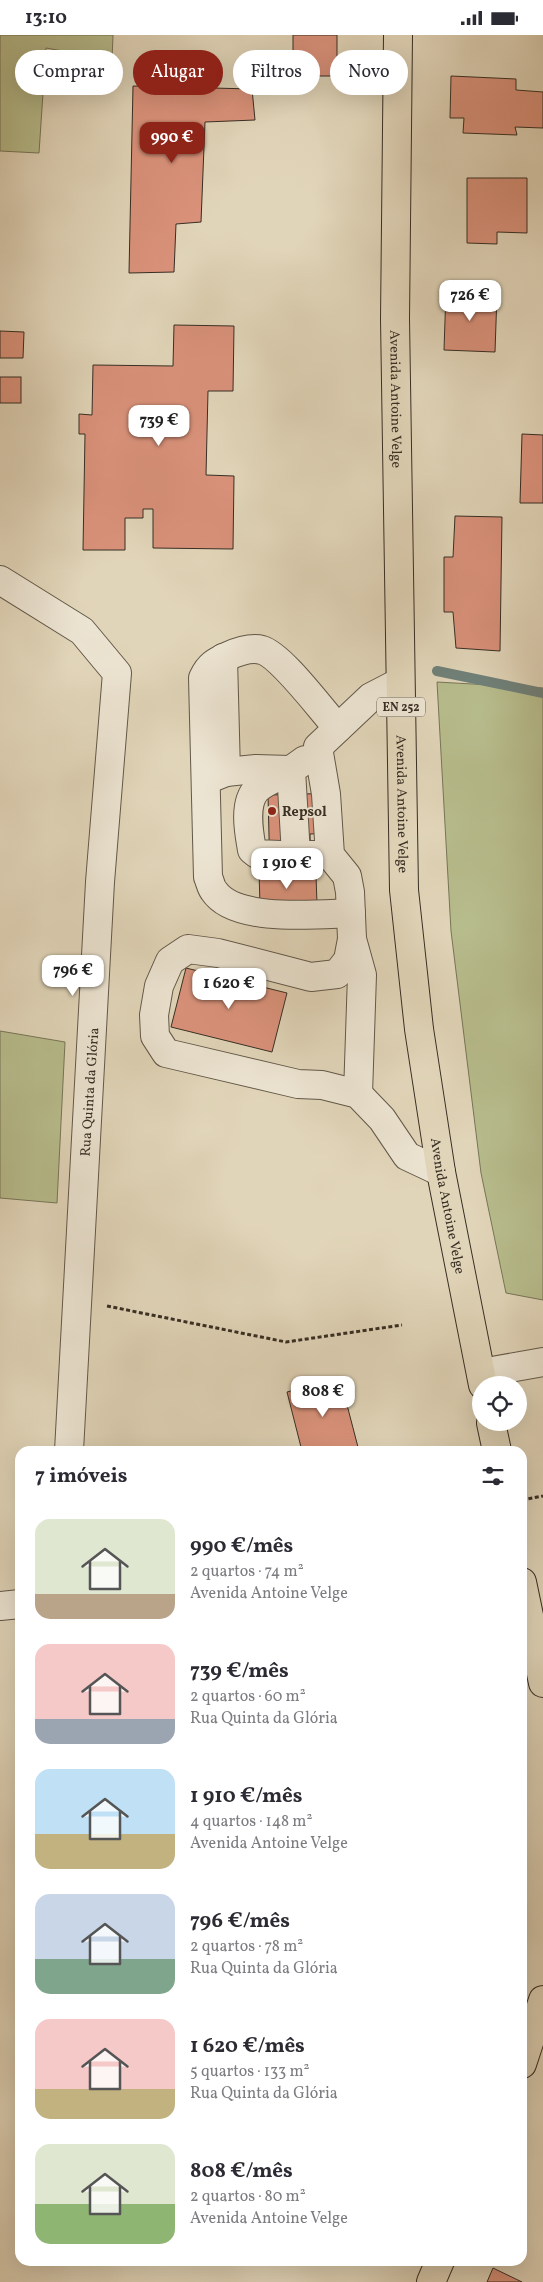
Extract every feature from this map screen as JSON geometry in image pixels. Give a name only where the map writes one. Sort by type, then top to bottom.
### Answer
[{"type":"main road","name":"Avenida Antoine Velge","points":[[398,35],[395,319],[404,890],[418,1029],[441,1172],[481,1376]]},
{"type":"main road","points":[[493,1431],[496,1446]]},
{"type":"main road","points":[[527,1606],[543,1683]]},
{"type":"main road","points":[[527,2049],[543,2000]]},
{"type":"main road","points":[[431,2282],[438,2266]]},
{"type":"street","name":"Rua Quinta da Glória","points":[[0,580],[82,631],[117,673],[100,882],[69,1446]]},
{"type":"street","points":[[338,728],[279,661],[262,650],[239,651],[223,658],[209,665],[203,678],[216,776],[208,877],[214,892],[229,904],[254,913],[288,915],[352,926]]},
{"type":"street","points":[[330,855],[257,854],[252,850],[250,839],[250,800],[257,789],[305,759],[371,697],[400,682]]},
{"type":"street","points":[[216,776],[305,759]]},
{"type":"street","points":[[288,855],[305,759]]},
{"type":"street","points":[[305,759],[326,794],[330,855],[347,876],[352,926],[362,975],[358,1094]]},
{"type":"street","points":[[352,926],[348,960],[337,974],[311,977],[218,953],[188,949],[170,961],[159,987],[154,1015],[155,1036],[166,1053],[298,1084],[322,1085],[358,1094],[382,1119],[407,1156],[441,1172]]},
{"type":"street","points":[[493,1376],[543,1363]]},
{"type":"street","points":[[0,1606],[15,1604]]},
{"type":"path","points":[[77,1300],[200,1326],[286,1341],[402,1325]]},
{"type":"path","points":[[527,1499],[543,1496]]},
{"type":"green space","points":[[0,35],[113,35],[112,50],[57,50],[46,48],[46,50],[15,50],[15,95],[43,95],[39,153],[0,151]]},
{"type":"green space","points":[[437,682],[543,688],[543,1300],[506,1293],[481,1173],[451,931]]},
{"type":"green space","points":[[0,1031],[65,1042],[57,1203],[0,1198]]},
{"type":"building","points":[[293,35],[337,35],[337,50],[330,50],[330,76],[320,76],[320,50],[293,50]]},
{"type":"building","points":[[451,76],[516,79],[516,90],[543,92],[543,128],[515,127],[517,135],[463,133],[464,118],[450,118]]},
{"type":"building","points":[[133,86],[133,95],[223,95],[223,88],[233,89],[233,95],[253,95],[255,120],[205,122],[201,222],[176,224],[174,272],[129,273]]},
{"type":"building","points":[[467,178],[527,178],[527,233],[497,232],[497,244],[467,243]]},
{"type":"building","points":[[446,291],[497,294],[495,352],[444,350]]},
{"type":"building","points":[[174,325],[234,326],[233,391],[208,391],[206,475],[234,476],[233,549],[153,548],[153,509],[143,509],[143,518],[125,518],[125,550],[83,550],[85,434],[79,434],[79,414],[92,415],[93,365],[173,366]]},
{"type":"building","points":[[0,331],[24,332],[23,358],[0,358]]},
{"type":"building","points":[[0,377],[21,377],[21,403],[0,403]]},
{"type":"building","points":[[522,434],[543,435],[543,503],[520,503]]},
{"type":"building","points":[[455,516],[502,517],[500,651],[456,648],[453,612],[444,612],[444,557],[453,557]]},
{"type":"building","points":[[340,793],[341,833],[310,834],[311,875],[270,876],[268,795]]},
{"type":"building","points":[[259,871],[269,871],[270,876],[316,875],[317,904],[260,905]]},
{"type":"building","points":[[186,968],[287,993],[272,1052],[171,1027]]},
{"type":"building","points":[[340,1378],[358,1446],[301,1446],[287,1392]]},
{"type":"building","points":[[493,2268],[522,2282],[487,2282]]},
{"type":"waterway","points":[[437,671],[543,693]]},
{"type":"place","name":"Repsol","points":[[272,811]]}]
